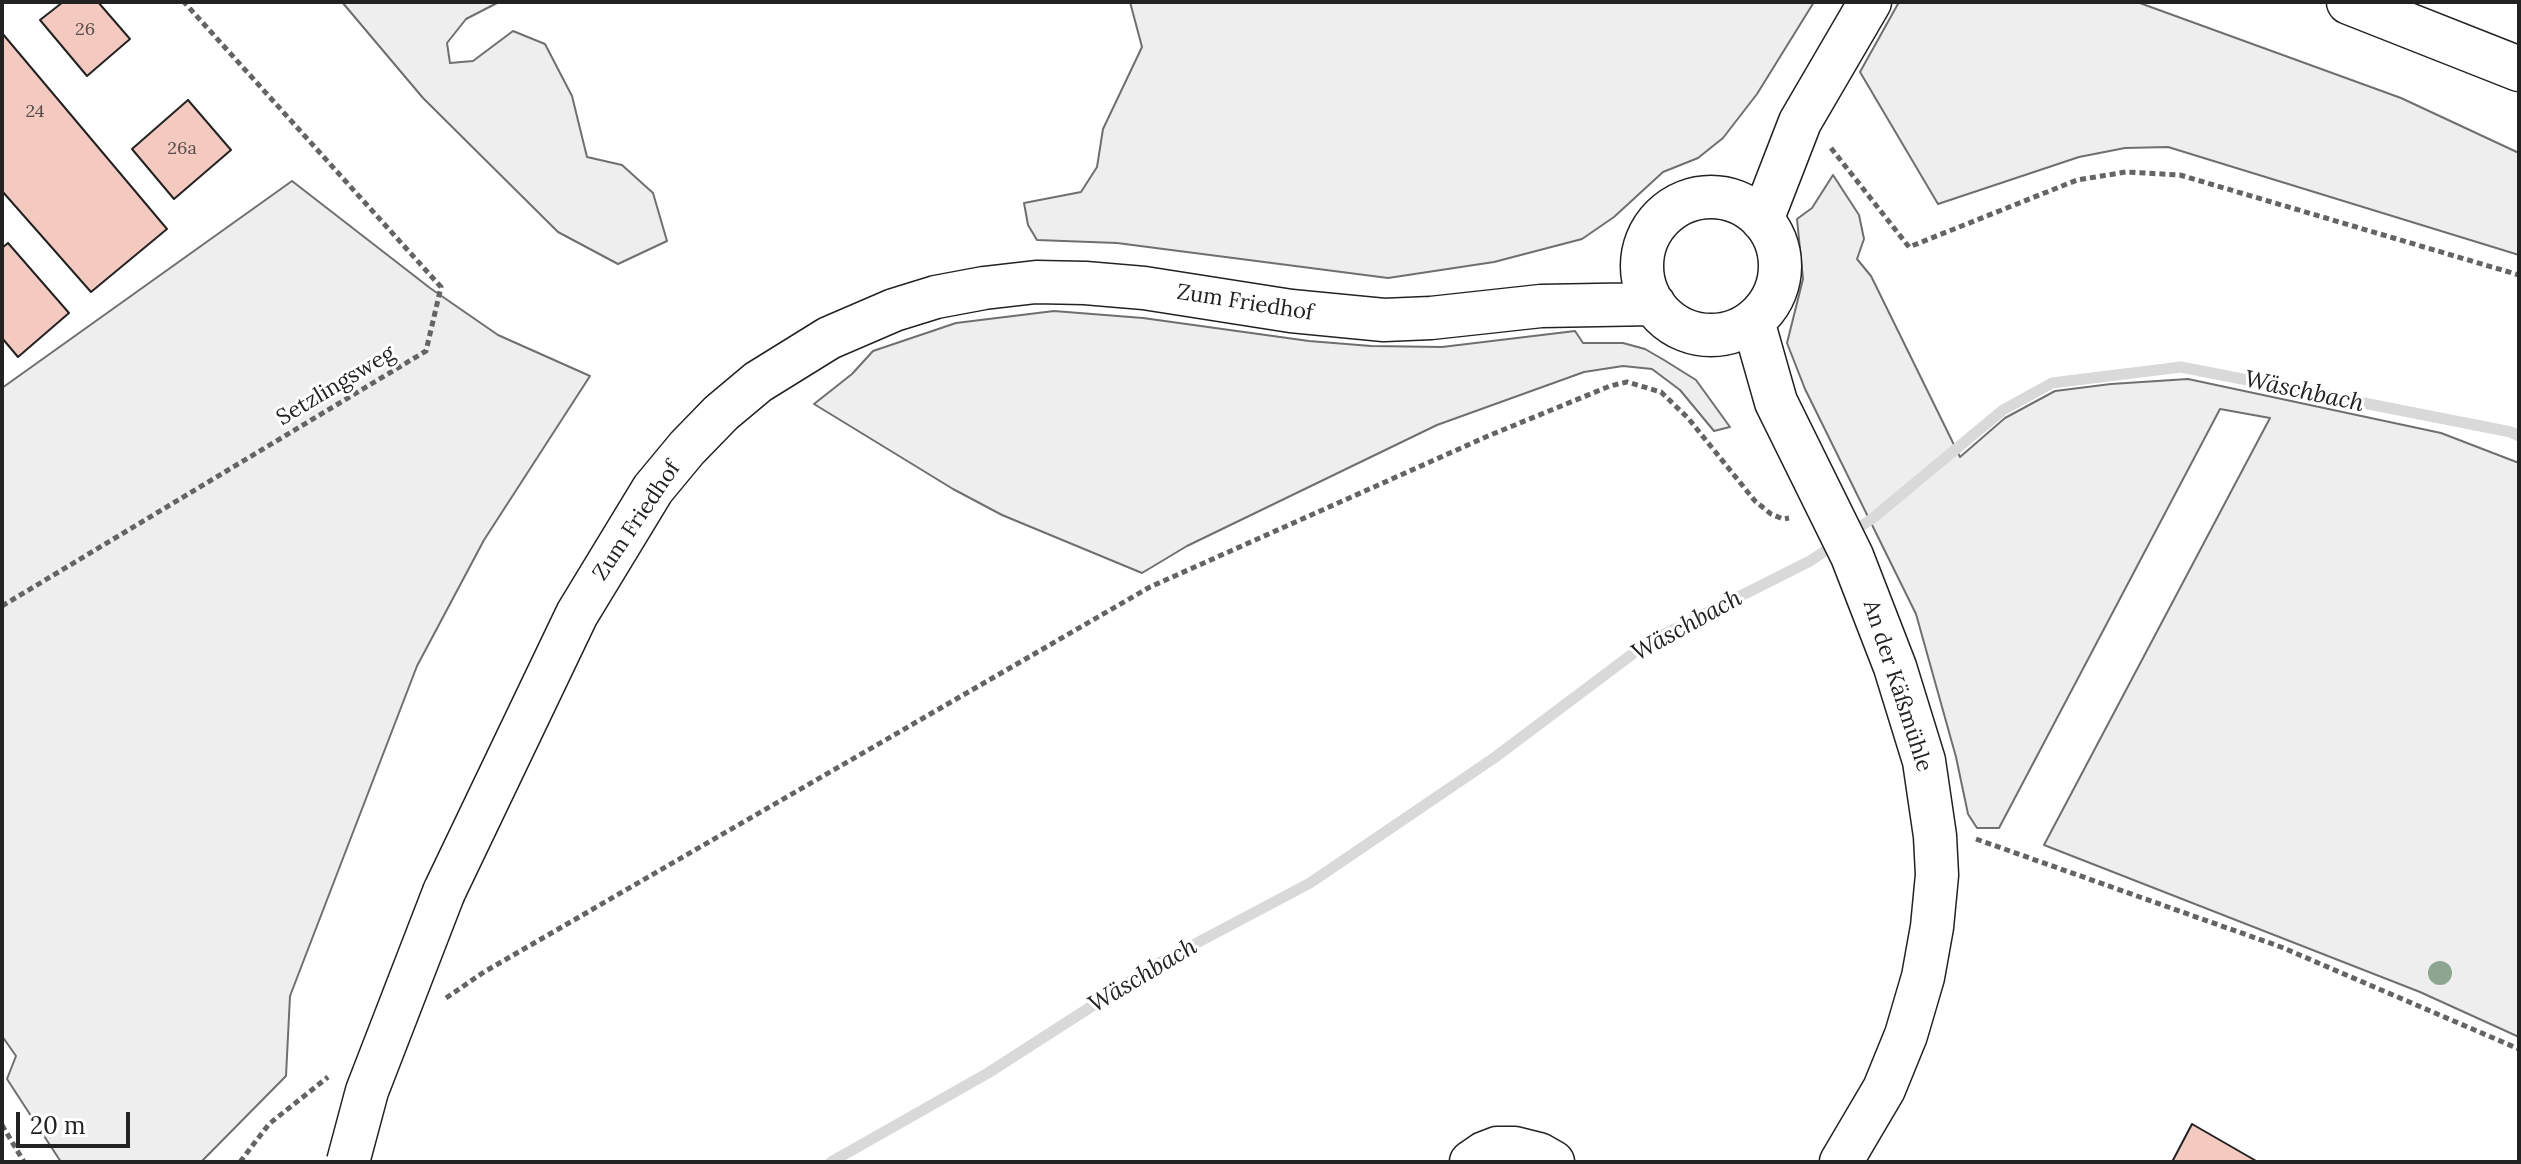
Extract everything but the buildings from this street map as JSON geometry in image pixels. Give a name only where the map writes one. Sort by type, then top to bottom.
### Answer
[{"type":"highway","points":[[2349,2],[2519,69]]},
{"type":"street","points":[[1762,220],[1800,122],[1870,2]]},
{"type":"street","points":[[1727,199],[1800,122]]},
{"type":"street","points":[[1694,199],[1727,199],[1746,207],[1762,220],[1778,248],[1780,264],[1773,295],[1738,327],[1704,334],[1684,329],[1667,319],[1654,304],[1644,283],[1643,259],[1646,242],[1654,228],[1671,210],[1694,199]]},
{"type":"street","name":"Zum Friedhof","points":[[1541,306],[1643,259]]},
{"type":"street","name":"Zum Friedhof","points":[[348,1162],[367,1091],[444,892],[577,614],[653,489],[687,448],[721,413],[758,382],[797,356],[858,324],[908,305],[984,288],[1036,282],[1144,288],[1291,311],[1371,319],[1431,318],[1541,306],[1654,304]]},
{"type":"street","name":"An der Käßmühle","points":[[1738,327],[1776,402],[1816,517],[1852,556],[1869,596],[1924,761],[1935,836],[1937,875],[1932,927],[1919,992],[1884,1089],[1841,1162]]},
{"type":"street","points":[[1484,1155],[1515,1148],[1539,1154],[1553,1162]]},
{"type":"path","name":"Setzlingsweg","points":[[2,606],[426,351],[441,287],[184,2]]},
{"type":"path","points":[[1800,122],[1831,149],[1909,247],[2077,180],[2126,172],[2180,175],[2519,275]]},
{"type":"path","points":[[445,999],[484,972],[1150,587],[1488,436],[1610,386],[1627,382],[1661,392],[1688,418],[1755,501],[1771,514],[1783,519],[1816,517]]},
{"type":"path","points":[[1935,836],[1977,839],[2281,947],[2519,1049]]},
{"type":"path","points":[[240,1162],[269,1124],[340,1069]]},
{"type":"path","points":[[2,1125],[24,1162]]},
{"type":"shaded area","points":[[342,2],[499,2],[466,19],[447,43],[450,63],[473,61],[513,31],[545,44],[572,96],[587,157],[622,165],[653,193],[667,241],[618,264],[558,232],[423,98]]},
{"type":"shaded area","points":[[1130,2],[1814,2],[1757,94],[1723,138],[1698,158],[1663,172],[1614,217],[1582,239],[1494,262],[1388,278],[1117,243],[1037,240],[1028,225],[1024,203],[1081,192],[1097,167],[1103,129],[1142,47]]},
{"type":"shaded area","points":[[1899,2],[2137,2],[2401,98],[2519,153],[2519,255],[2168,147],[2125,148],[2079,157],[1938,204],[1860,72]]},
{"type":"shaded area","points":[[1833,175],[1859,215],[1864,239],[1857,259],[1871,276],[1960,457],[2005,418],[2055,391],[2188,379],[2441,433],[2519,463],[2519,1037],[2420,992],[2044,845],[2270,418],[2220,409],[1999,828],[1977,828],[1968,814],[1956,757],[1916,614],[1805,389],[1787,343],[1803,279],[1797,219],[1812,208]]},
{"type":"shaded area","points":[[292,181],[430,288],[498,335],[590,376],[484,540],[417,666],[290,996],[286,1076],[201,1162],[61,1162],[7,1079],[16,1056],[2,1036],[2,388]]},
{"type":"shaded area","points":[[1054,311],[1143,318],[1309,341],[1371,346],[1442,347],[1575,331],[1583,343],[1623,343],[1645,349],[1664,360],[1696,380],[1730,427],[1714,431],[1680,390],[1652,369],[1623,366],[1584,372],[1437,425],[1187,546],[1142,573],[1002,515],[953,489],[814,404],[852,374],[873,351],[956,323]]},
{"type":"waterway","name":"Wäschbach","points":[[1851,533],[2003,410],[2052,383],[2181,367],[2519,436]]},
{"type":"waterway","name":"Wäschbach","points":[[831,1162],[988,1073],[1159,963],[1310,883],[1494,758],[1647,643],[1810,561],[1837,543]]}]
